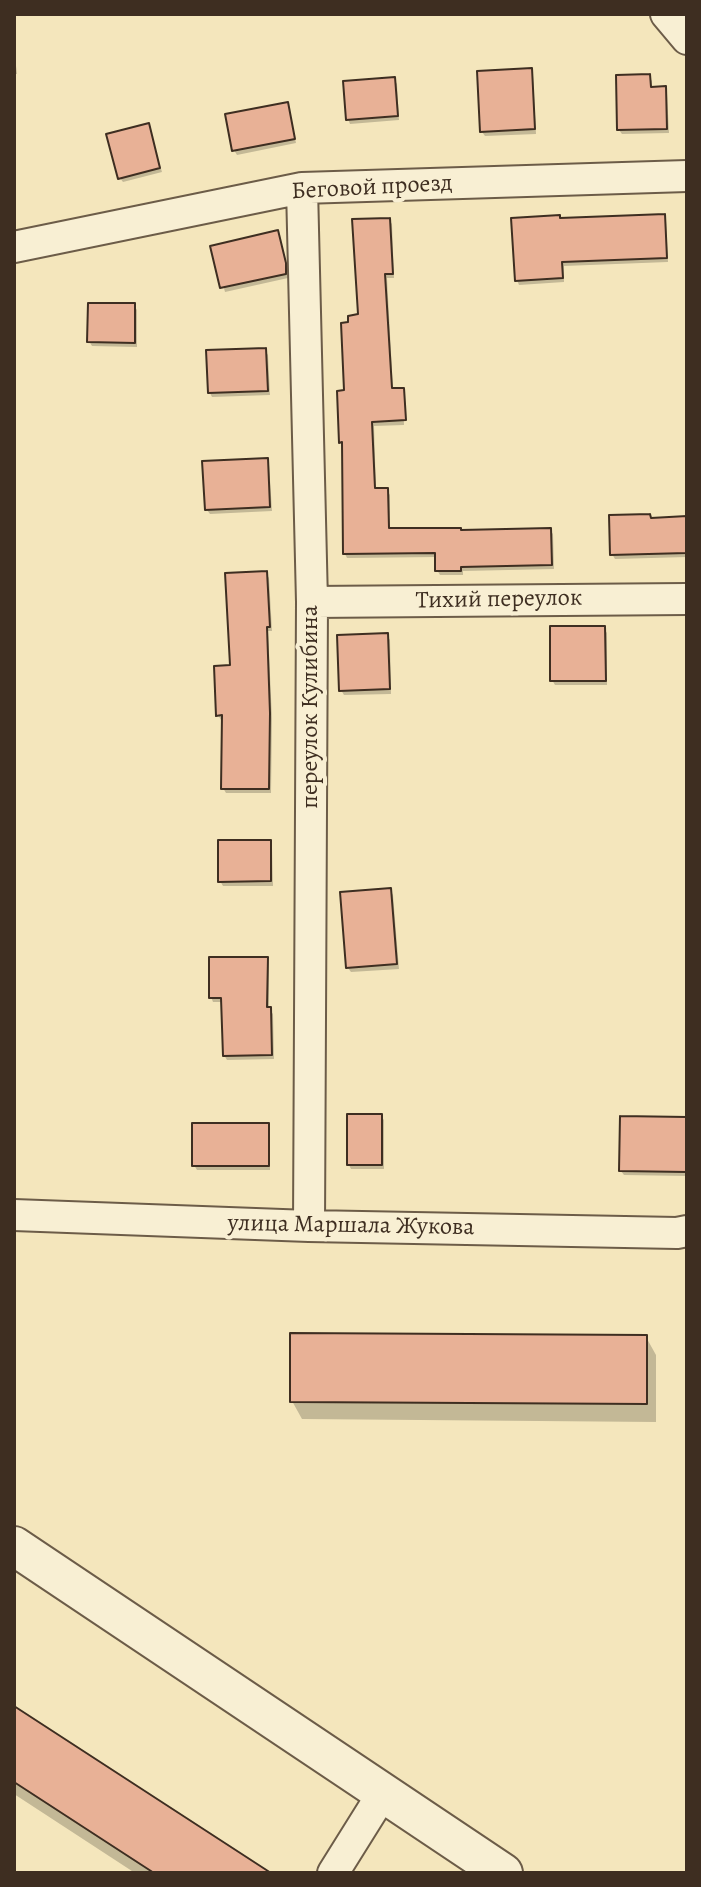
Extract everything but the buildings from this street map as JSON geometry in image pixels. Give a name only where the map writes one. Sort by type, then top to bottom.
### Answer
[{"type":"street","points":[[666,14],[687,39]]},
{"type":"street","name":"Беговой проезд","points":[[14,247],[302,188],[687,176]]},
{"type":"street","name":"переулок Кулибина","points":[[302,188],[312,602],[309,1226]]},
{"type":"street","name":"Тихий переулок","points":[[312,602],[687,599]]},
{"type":"street","name":"улица Маршала Жукова","points":[[14,1215],[309,1226],[687,1231]]},
{"type":"street","points":[[14,1546],[503,1873]]},
{"type":"street","points":[[333,1873],[383,1793]]}]
